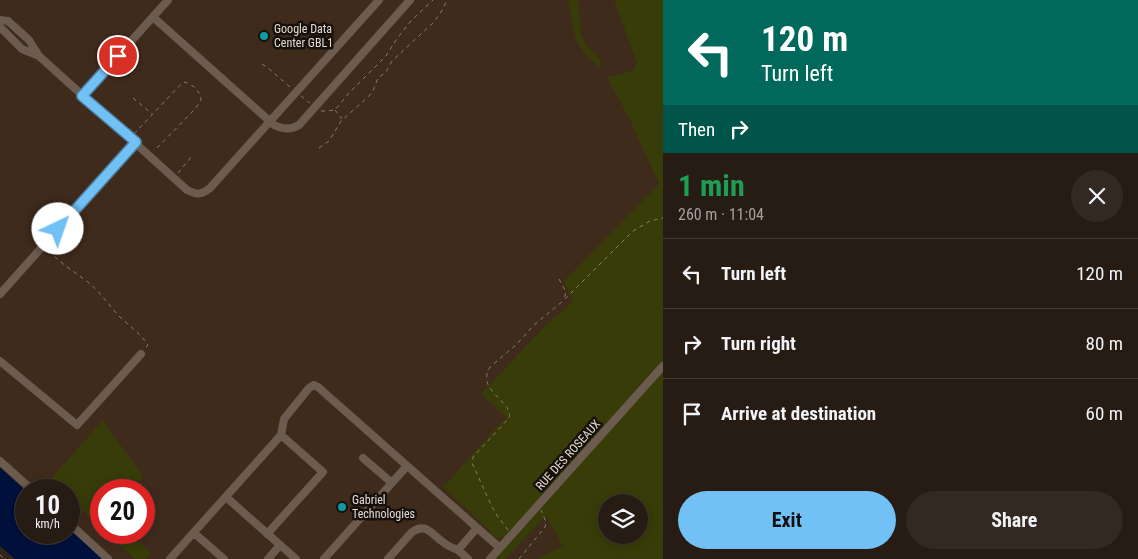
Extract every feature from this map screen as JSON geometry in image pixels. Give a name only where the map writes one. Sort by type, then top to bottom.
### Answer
[{"type":"street","points":[[82,96],[168,0]]},
{"type":"street","points":[[0,20],[8,21],[29,40],[38,56],[187,190],[202,194],[210,188],[379,0]]},
{"type":"street","points":[[153,17],[270,122],[277,127],[293,128],[299,125],[410,0]]},
{"type":"street","points":[[0,27],[22,49],[38,56]]},
{"type":"street","points":[[0,294],[133,140]]},
{"type":"street","points":[[0,361],[76,425],[140,354]]},
{"type":"street","name":"RUE DES ROSEAUX","points":[[490,559],[663,366]]},
{"type":"street","points":[[170,559],[281,435],[284,419],[309,388],[314,385],[500,548]]},
{"type":"street","points":[[267,534],[323,472],[281,435]]},
{"type":"street","points":[[363,458],[392,483]]},
{"type":"street","points":[[0,461],[20,479]]},
{"type":"street","points":[[324,559],[407,466]]},
{"type":"street","points":[[226,496],[296,559]]},
{"type":"street","points":[[388,559],[412,532],[423,528],[427,529],[444,543],[458,550],[468,559]]},
{"type":"street","points":[[458,550],[476,528]]},
{"type":"street","points":[[80,533],[108,559]]},
{"type":"street","points":[[194,533],[224,559]]},
{"type":"street","points":[[268,559],[280,545]]},
{"type":"path","points":[[319,148],[329,141],[343,120],[368,97],[373,91],[378,78],[386,72],[392,62],[434,22],[447,0]]},
{"type":"path","points":[[133,140],[152,115],[180,84],[185,82],[193,86],[200,94],[201,100],[196,108],[150,155]]},
{"type":"path","points":[[133,98],[152,115]]},
{"type":"path","points":[[335,110],[343,120]]},
{"type":"path","points":[[174,177],[192,156]]},
{"type":"path","points":[[511,536],[495,512],[472,463],[473,457],[509,418],[510,414],[509,409],[488,385],[486,372],[518,344],[534,325],[564,300],[633,231],[650,221],[663,218]]},
{"type":"path","points":[[45,244],[58,260],[90,284],[116,313],[143,338],[148,345],[140,354]]},
{"type":"path","points":[[559,279],[566,292],[564,300]]},
{"type":"path","points":[[519,559],[546,527],[544,513],[538,505]]},
{"type":"path","points":[[0,555],[4,559]]},
{"type":"shaded area","points":[[0,0],[663,0],[663,559],[542,556],[538,559],[103,559],[80,538],[80,479],[15,480],[0,466]]},
{"type":"green space","points":[[568,0],[578,0],[581,33],[585,43],[602,63],[600,68],[583,51],[576,40]]},
{"type":"green space","points":[[614,0],[663,0],[663,559],[538,559],[563,546],[546,516],[505,559],[495,559],[505,537],[497,538],[489,534],[490,531],[443,487],[506,417],[481,394],[546,325],[573,301],[564,281],[659,184],[629,118],[607,77],[633,71],[637,63]]},
{"type":"green space","points":[[103,420],[143,477],[141,479],[90,479],[90,518],[80,508],[80,479],[51,479]]},
{"type":"green space","points":[[118,544],[141,544],[151,553],[146,559],[135,559]]},
{"type":"water","points":[[0,468],[15,481],[15,544],[80,544],[80,539],[102,559],[15,559],[0,546]]},
{"type":"place","name":"Google Data Center GBL1","points":[[264,36]]},
{"type":"place","name":"Gabriel Technologies","points":[[342,507]]},
{"type":"route","points":[[58,229],[136,142],[82,96],[118,56]]}]
